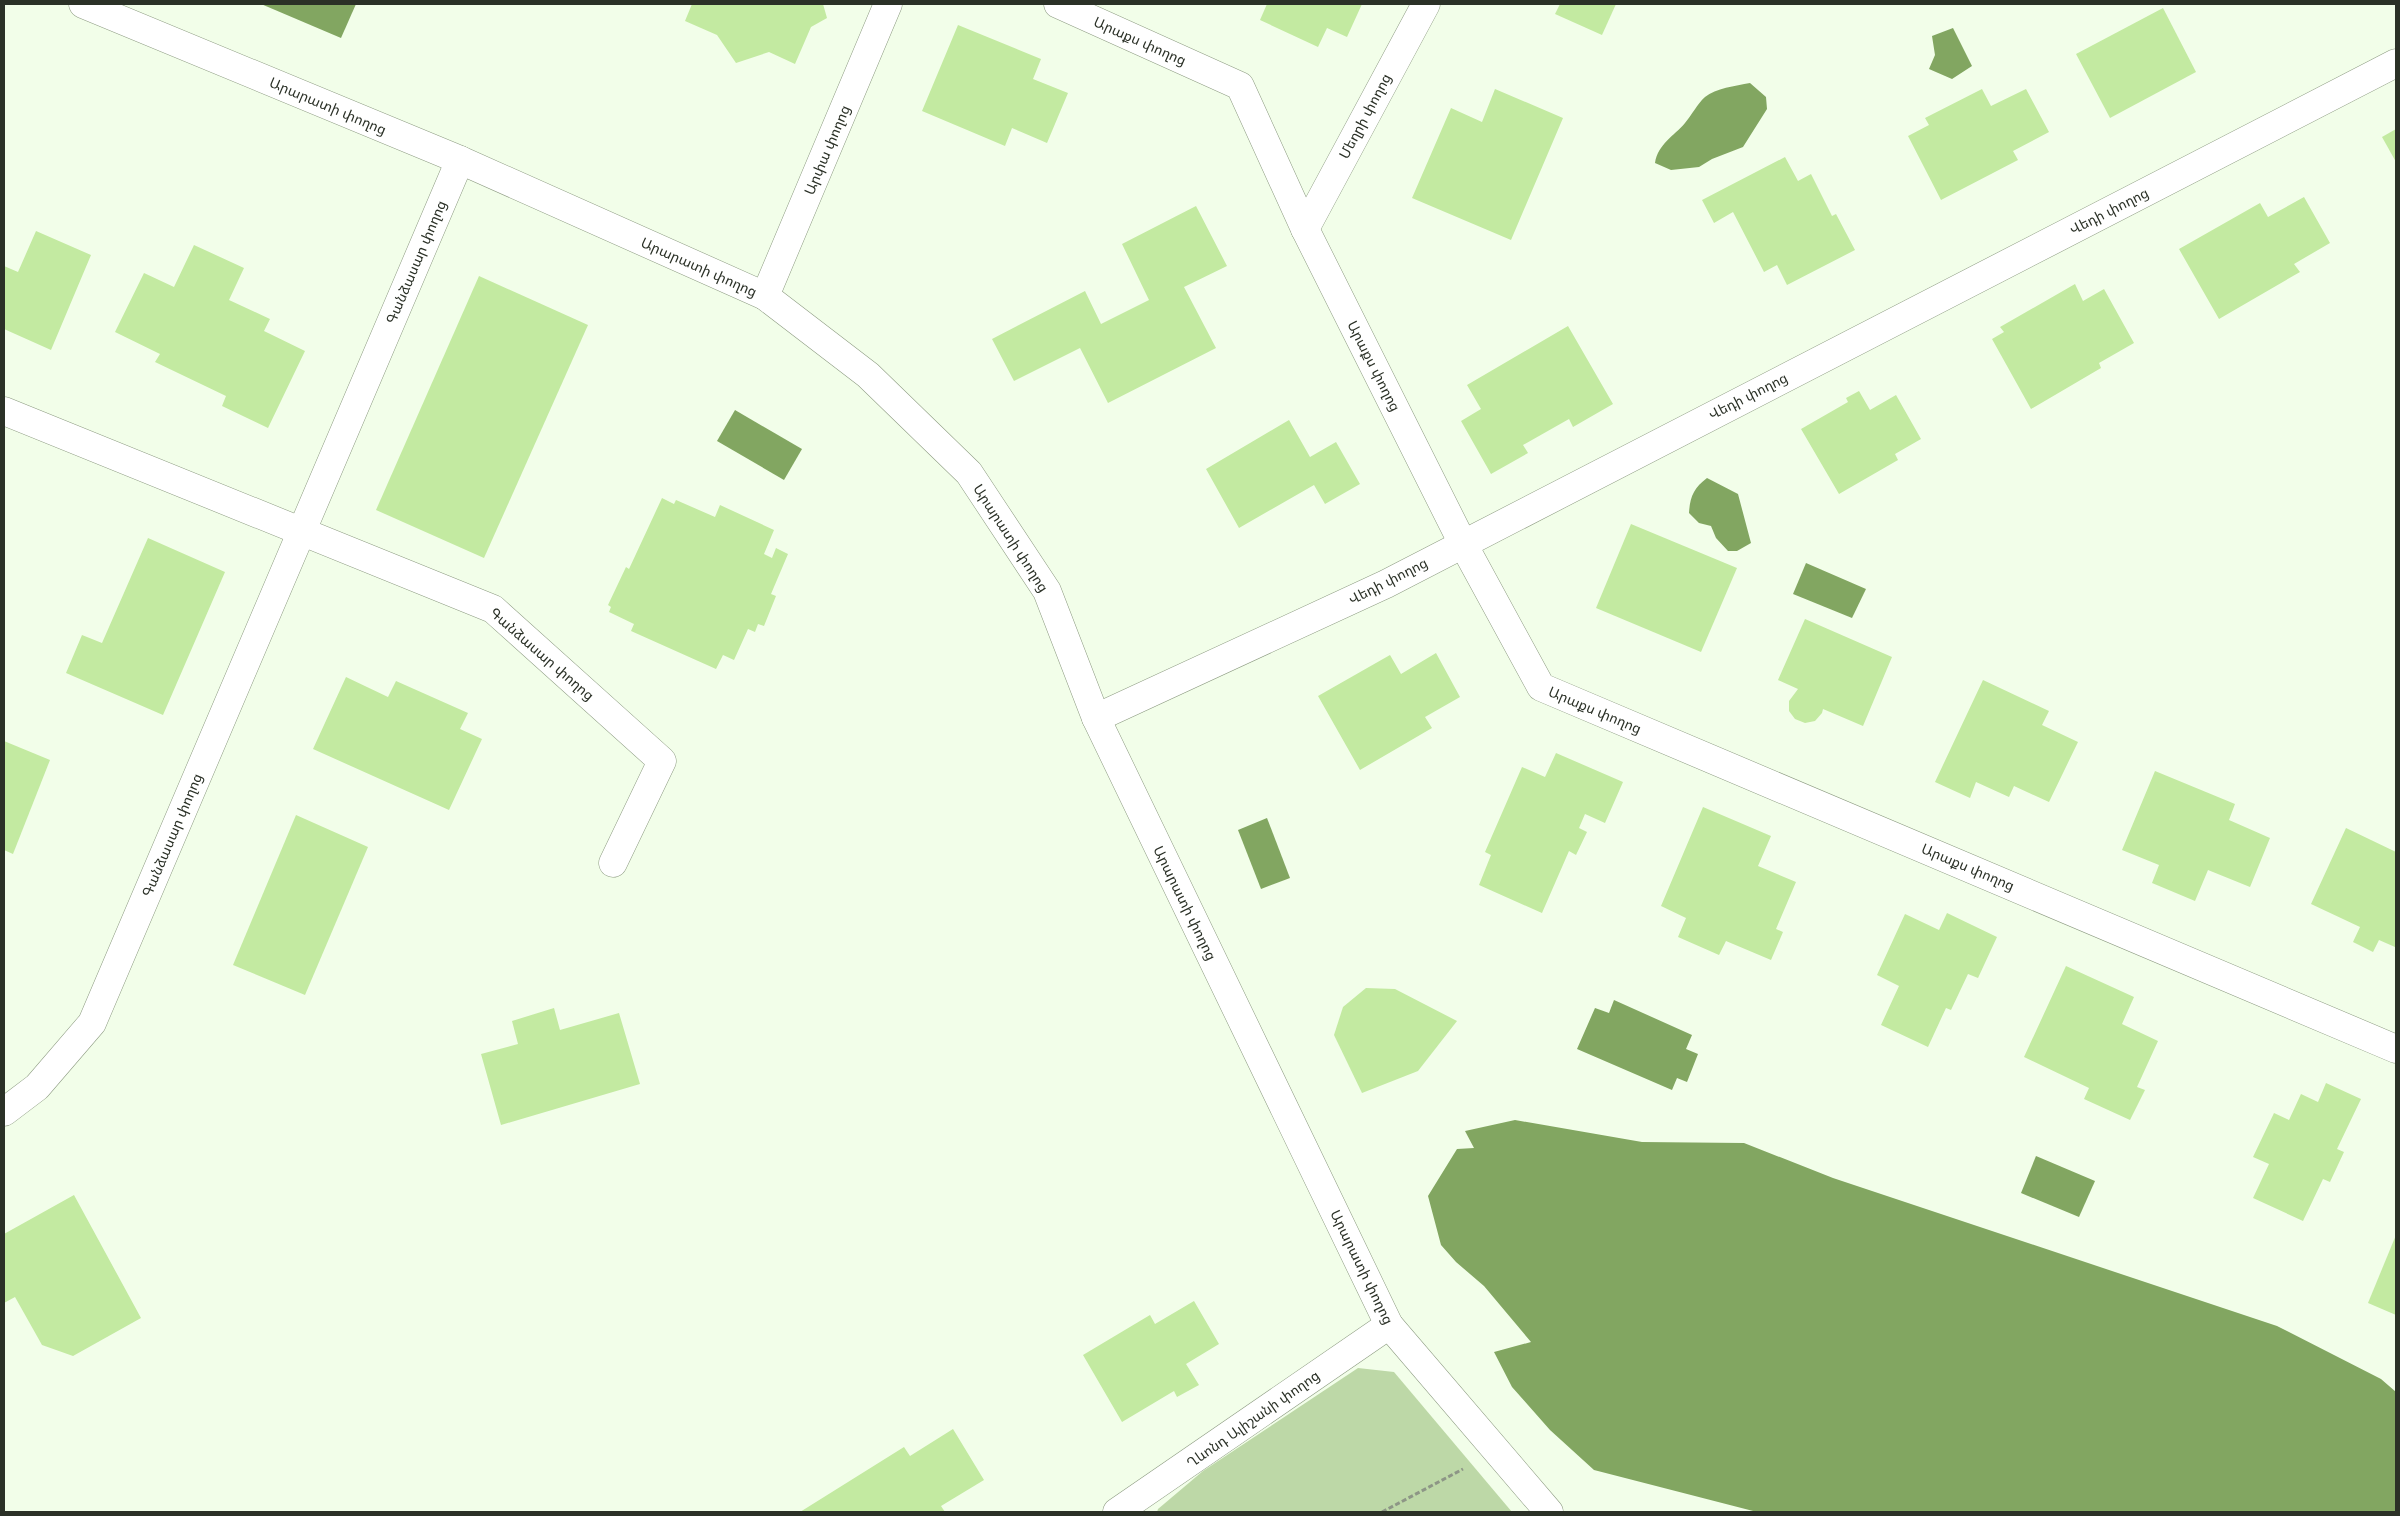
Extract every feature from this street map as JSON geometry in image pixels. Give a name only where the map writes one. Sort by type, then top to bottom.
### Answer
[{"type":"street","name":"Արարատի փողոց","points":[[83,4],[460,160],[765,296],[868,375],[969,473],[1047,591],[1096,718],[1389,1325],[1549,1512]]},
{"type":"street","name":"Արփա փողոց","points":[[765,296],[888,4]]},
{"type":"street","name":"Արաքս փողոց","points":[[1058,4],[1240,86],[1305,229],[1462,542],[1542,687],[2396,1048]]},
{"type":"street","name":"Մեղրի փողոց","points":[[1305,229],[1426,4]]},
{"type":"street","name":"Վեդի փողոց","points":[[1096,718],[1386,584],[1462,542],[2396,64]]},
{"type":"street","name":"Գանձասար փողոց","points":[[4,1112],[37,1087],[92,1024],[460,160]]},
{"type":"street","name":"Գանձասար փողոց","points":[[4,411],[493,608],[662,762],[612,863]]},
{"type":"street","name":"Ղևոնդ Ալիշանի փողոց","points":[[1125,1510],[1389,1325]]},
{"type":"path","points":[[1382,1512],[1460,1472],[1496,1449]]},
{"type":"shaded area","points":[[261,4],[356,4],[341,38]]},
{"type":"shaded area","points":[[1953,28],[1972,66],[1952,79],[1929,69],[1935,55],[1932,36]]},
{"type":"shaded area","points":[[1750,83],[1766,97],[1767,109],[1743,147],[1712,159],[1699,167],[1671,170],[1655,163],[1663,145],[1685,123],[1705,97],[1720,89]]},
{"type":"shaded area","points":[[735,410],[802,449],[784,480],[717,441]]},
{"type":"shaded area","points":[[1707,478],[1738,494],[1751,543],[1737,551],[1728,551],[1716,538],[1711,526],[1699,523],[1689,513],[1690,502],[1694,493]]},
{"type":"shaded area","points":[[1806,563],[1866,589],[1852,618],[1793,594]]},
{"type":"shaded area","points":[[1267,818],[1290,878],[1261,889],[1238,830]]},
{"type":"shaded area","points":[[1614,1000],[1692,1035],[1686,1049],[1698,1054],[1687,1082],[1677,1078],[1672,1090],[1577,1049],[1595,1008],[1609,1013]]},
{"type":"shaded area","points":[[1515,1120],[1642,1142],[1744,1143],[1833,1178],[2277,1326],[2381,1379],[2396,1392],[2396,1512],[1757,1512],[1594,1470],[1550,1430],[1512,1387],[1494,1352],[1531,1342],[1484,1286],[1456,1262],[1441,1245],[1428,1196],[1457,1149],[1474,1148],[1465,1131]]},
{"type":"shaded area","points":[[2036,1156],[2095,1181],[2079,1217],[2021,1193]]},
{"type":"shaded area","points":[[1358,1368],[1394,1372],[1512,1512],[1157,1512],[1158,1509],[1203,1471]]},
{"type":"building","points":[[692,4],[823,4],[827,18],[811,27],[795,64],[769,52],[736,63],[717,35],[685,21]]},
{"type":"building","points":[[1267,4],[1362,4],[1347,37],[1327,28],[1318,47],[1260,20]]},
{"type":"building","points":[[1560,4],[1616,4],[1602,35],[1555,14]]},
{"type":"building","points":[[2163,8],[2196,72],[2110,118],[2076,54]]},
{"type":"building","points":[[958,25],[1041,59],[1033,79],[1068,93],[1047,143],[1012,128],[1005,146],[922,111]]},
{"type":"building","points":[[1495,89],[1563,118],[1511,240],[1412,198],[1451,108],[1482,122]]},
{"type":"building","points":[[1982,89],[1991,106],[2026,89],[2049,132],[2013,151],[2018,160],[1941,200],[1908,136],[1929,125],[1925,118]]},
{"type":"building","points":[[2396,129],[2396,162],[2382,137]]},
{"type":"building","points":[[1785,157],[1798,181],[1811,174],[1832,216],[1836,214],[1855,250],[1787,285],[1777,265],[1764,272],[1733,212],[1714,223],[1702,200]]},
{"type":"building","points":[[2304,197],[2330,243],[2294,264],[2300,272],[2219,319],[2179,249],[2260,203],[2268,217]]},
{"type":"building","points":[[1196,206],[1227,266],[1184,287],[1216,348],[1108,403],[1080,348],[1014,381],[992,339],[1085,291],[1101,324],[1149,300],[1122,244]]},
{"type":"building","points":[[36,231],[91,255],[51,350],[4,329],[4,266],[18,272]]},
{"type":"building","points":[[194,245],[244,268],[229,300],[270,319],[264,331],[305,351],[268,428],[222,406],[226,396],[155,362],[160,354],[115,332],[144,273],[174,287]]},
{"type":"building","points":[[479,276],[588,325],[484,558],[376,510]]},
{"type":"building","points":[[2075,284],[2083,301],[2104,289],[2134,343],[2099,363],[2101,368],[2031,409],[1992,339],[2004,332],[2000,327]]},
{"type":"building","points":[[1568,326],[1613,404],[1573,427],[1569,419],[1523,445],[1528,453],[1491,474],[1461,421],[1481,409],[1467,385]]},
{"type":"building","points":[[1859,391],[1870,410],[1896,395],[1921,439],[1895,454],[1898,460],[1839,494],[1801,429],[1848,402],[1846,398]]},
{"type":"building","points":[[1289,420],[1310,457],[1336,442],[1360,484],[1325,504],[1314,485],[1239,528],[1206,469]]},
{"type":"building","points":[[662,498],[674,504],[676,500],[715,517],[720,505],[774,530],[764,554],[772,558],[776,548],[788,554],[771,594],[776,596],[764,626],[758,624],[755,632],[748,629],[734,660],[723,655],[716,669],[631,631],[634,624],[609,612],[611,607],[608,605],[626,567],[629,569]]},
{"type":"building","points":[[1631,524],[1737,568],[1701,652],[1596,608]]},
{"type":"building","points":[[148,538],[225,572],[163,715],[66,673],[82,635],[102,643]]},
{"type":"building","points":[[1805,619],[1892,657],[1863,726],[1823,709],[1815,721],[1805,723],[1795,719],[1789,711],[1789,701],[1798,689],[1778,680]]},
{"type":"building","points":[[1436,653],[1460,697],[1425,717],[1432,728],[1360,770],[1318,696],[1390,655],[1401,674]]},
{"type":"building","points":[[346,677],[388,697],[396,681],[468,713],[460,729],[482,739],[449,810],[313,749]]},
{"type":"building","points":[[1983,680],[2049,711],[2042,725],[2078,742],[2049,802],[2014,786],[2009,797],[1976,782],[1970,798],[1935,782]]},
{"type":"building","points":[[4,741],[50,760],[13,854],[4,850]]},
{"type":"building","points":[[1556,753],[1623,782],[1605,823],[1585,814],[1579,828],[1587,832],[1576,855],[1569,851],[1542,913],[1479,885],[1491,855],[1485,852],[1522,767],[1545,777]]},
{"type":"building","points":[[2155,771],[2235,804],[2229,820],[2270,838],[2250,887],[2208,870],[2195,901],[2152,883],[2159,865],[2122,850]]},
{"type":"building","points":[[1703,807],[1771,836],[1758,866],[1796,882],[1776,929],[1783,932],[1771,960],[1726,941],[1719,955],[1678,937],[1686,918],[1661,906]]},
{"type":"building","points":[[296,815],[368,847],[305,995],[233,965]]},
{"type":"building","points":[[2346,828],[2396,852],[2395,947],[2379,940],[2373,952],[2353,942],[2360,927],[2311,904]]},
{"type":"building","points":[[1947,913],[1997,937],[1978,978],[1968,974],[1951,1010],[1946,1008],[1928,1047],[1881,1025],[1899,986],[1877,975],[1905,914],[1939,930]]},
{"type":"building","points":[[2066,966],[2134,997],[2122,1024],[2158,1041],[2137,1087],[2145,1090],[2130,1120],[2084,1099],[2089,1088],[2024,1057]]},
{"type":"building","points":[[1366,988],[1395,989],[1457,1021],[1418,1071],[1362,1093],[1334,1035],[1343,1007]]},
{"type":"building","points":[[554,1008],[560,1030],[619,1013],[640,1084],[501,1125],[481,1054],[518,1044],[512,1021]]},
{"type":"building","points":[[2326,1083],[2361,1099],[2337,1149],[2344,1152],[2330,1182],[2323,1179],[2303,1221],[2253,1198],[2269,1164],[2253,1157],[2274,1113],[2289,1120],[2301,1094],[2318,1102]]},
{"type":"building","points":[[74,1195],[141,1318],[73,1356],[42,1345],[15,1297],[4,1303],[4,1234]]},
{"type":"building","points":[[2396,1235],[2396,1315],[2368,1303]]},
{"type":"building","points":[[1194,1301],[1219,1344],[1186,1364],[1199,1385],[1177,1397],[1174,1391],[1122,1422],[1083,1355],[1150,1315],[1155,1324]]},
{"type":"building","points":[[953,1429],[984,1480],[941,1506],[945,1512],[800,1512],[904,1447],[910,1456]]}]
